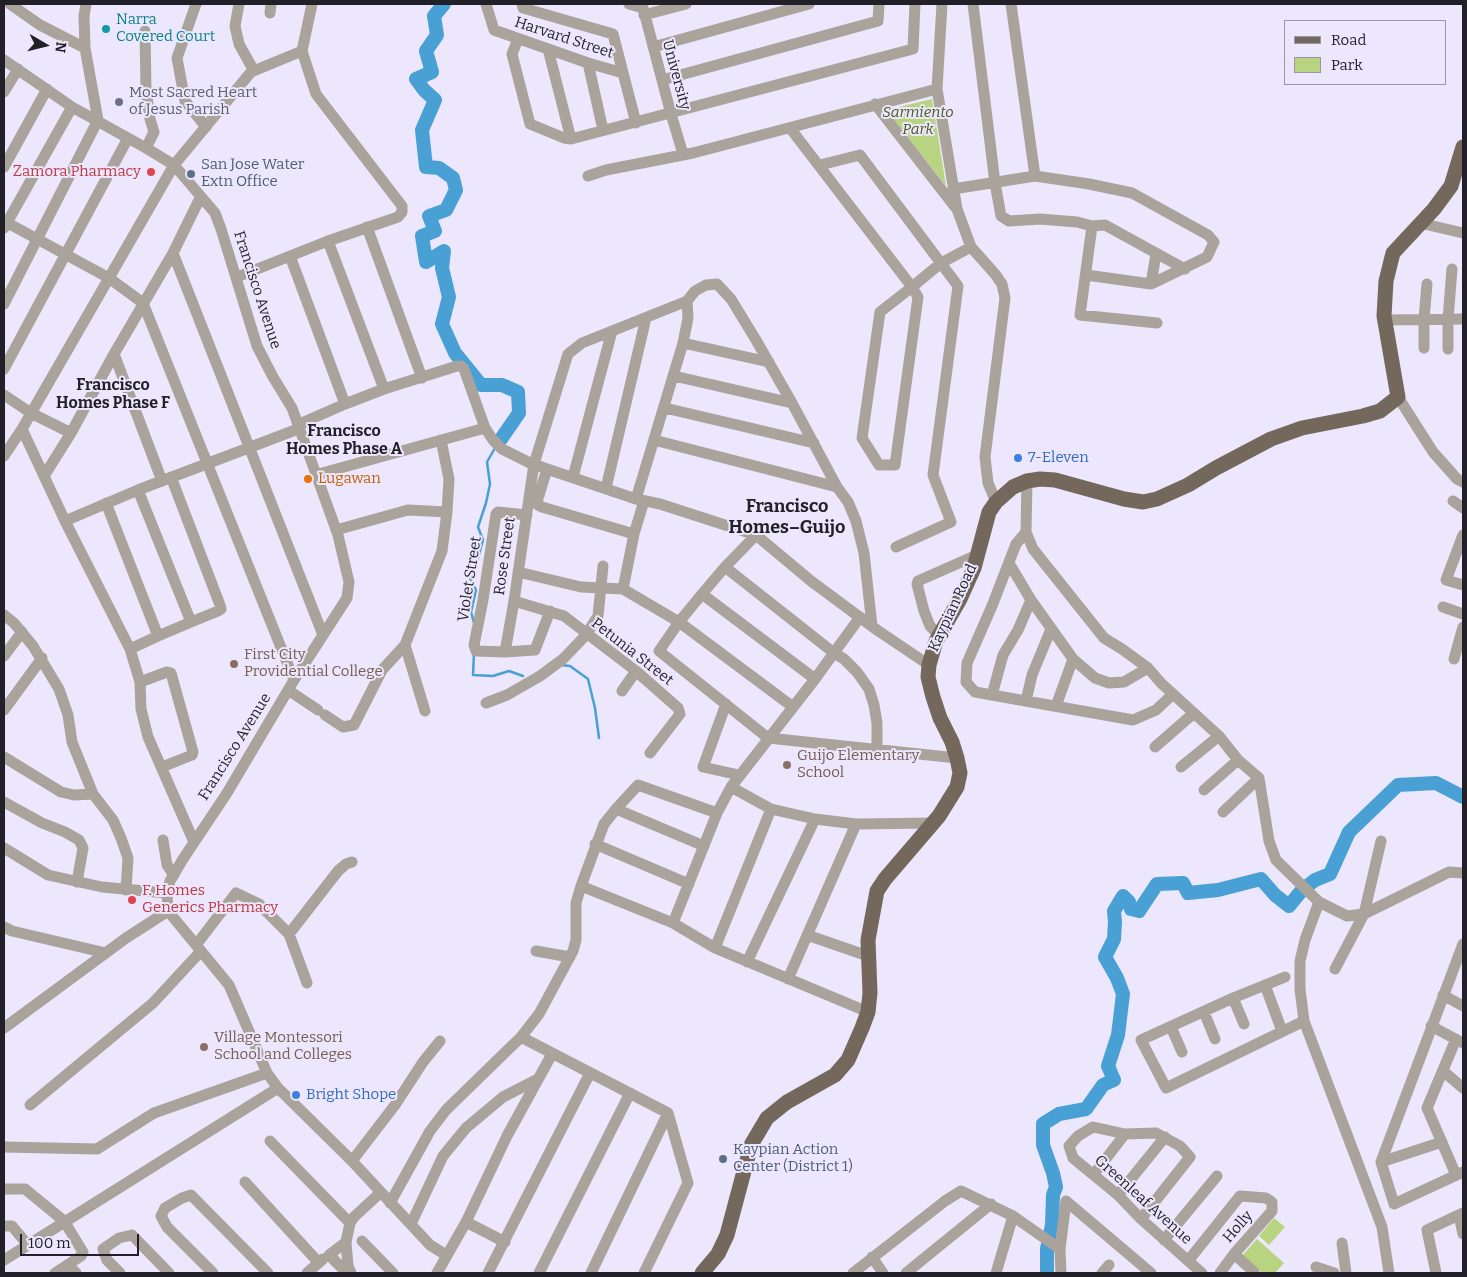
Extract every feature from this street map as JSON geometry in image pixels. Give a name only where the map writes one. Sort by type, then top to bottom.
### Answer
[{"type":"main road","points":[[1398,398],[1385,320],[1386,282],[1393,253],[1434,209],[1451,186],[1463,147]]},
{"type":"main road","name":"Kaypian Road","points":[[703,1273],[718,1254],[727,1235],[751,1145],[767,1118],[787,1102],[835,1075],[848,1060],[868,1012],[870,994],[868,956],[872,914],[877,892],[885,879],[950,800],[957,787],[960,773],[952,742],[932,698],[928,677],[929,665],[936,640],[960,599],[974,568],[989,512],[996,502],[1013,487],[1040,479],[1055,480],[1124,499],[1143,502],[1157,499],[1188,485],[1271,439],[1302,428],[1380,411],[1398,398]]},
{"type":"street","points":[[10,4],[40,25],[85,48]]},
{"type":"street","points":[[4,304],[98,120],[85,48],[84,16],[86,4]]},
{"type":"street","points":[[196,4],[177,58],[185,101],[206,127]]},
{"type":"street","points":[[239,4],[236,26],[239,44],[254,71]]},
{"type":"street","points":[[236,277],[328,241],[398,217],[402,212],[402,206],[316,94],[302,51],[312,4]]},
{"type":"street","name":"Harvard Street","points":[[486,4],[494,30],[588,63],[623,73]]},
{"type":"street","points":[[522,4],[523,8],[613,34],[636,123]]},
{"type":"street","points":[[629,4],[643,9],[686,4]]},
{"type":"street","points":[[653,47],[807,4]]},
{"type":"street","points":[[662,80],[878,21],[879,4]]},
{"type":"street","points":[[518,39],[512,54],[530,124],[564,138],[572,139],[913,49],[915,4]]},
{"type":"street","points":[[942,4],[937,89],[957,209],[971,247],[1002,284],[1005,298],[984,457],[988,483],[996,502]]},
{"type":"street","points":[[973,4],[995,183],[1002,216],[1009,221],[1040,219],[1077,222],[1092,226],[1105,225],[1185,269]]},
{"type":"street","points":[[1011,4],[1035,176]]},
{"type":"street","name":"University","points":[[643,9],[683,154]]},
{"type":"street","points":[[144,31],[146,89],[151,125],[154,132],[146,148]]},
{"type":"street","points":[[548,49],[572,139]]},
{"type":"street","points":[[4,456],[22,429],[174,165],[251,72],[302,51]]},
{"type":"street","points":[[4,60],[72,107],[98,120],[174,165]]},
{"type":"street","points":[[588,63],[603,130]]},
{"type":"street","points":[[4,92],[18,69]]},
{"type":"street","points":[[4,167],[47,89]]},
{"type":"street","points":[[588,176],[606,170],[693,153],[937,89]]},
{"type":"street","points":[[875,104],[957,209]]},
{"type":"street","points":[[72,107],[5,224],[109,278],[143,303],[294,680]]},
{"type":"street","points":[[790,128],[820,165],[912,287],[918,297],[895,465],[879,465],[862,438],[880,312],[912,287],[941,263],[971,247]]},
{"type":"street","points":[[4,369],[128,138]]},
{"type":"street","points":[[820,165],[860,155],[958,286],[934,475],[951,522],[896,547]]},
{"type":"street","name":"Francisco Avenue","points":[[168,911],[167,893],[174,875],[294,680],[347,598],[349,582],[336,530],[292,408],[273,377],[258,346],[215,213],[200,198],[174,165]]},
{"type":"street","points":[[953,189],[1035,176],[1089,184],[1132,193],[1208,236],[1214,242],[1207,256],[1185,269],[1151,284],[1086,275]]},
{"type":"street","points":[[44,476],[71,433],[114,354],[173,253],[200,198]]},
{"type":"street","points":[[1420,223],[1463,233]]},
{"type":"street","points":[[1092,226],[1080,315],[1157,323]]},
{"type":"street","points":[[367,227],[422,378]]},
{"type":"street","points":[[328,241],[384,390]]},
{"type":"street","points":[[173,253],[323,635]]},
{"type":"street","points":[[1151,284],[1156,254]]},
{"type":"street","points":[[290,256],[345,404]]},
{"type":"street","points":[[1448,350],[1448,318],[1452,269]]},
{"type":"street","points":[[622,588],[654,440],[683,344],[688,318],[687,302],[695,291],[706,285],[717,284],[731,299],[769,362],[837,487],[848,502],[856,521],[862,545],[872,626]]},
{"type":"street","points":[[1424,348],[1427,284]]},
{"type":"street","name":"Rose Street","points":[[504,652],[514,601],[534,464],[568,354],[582,343],[687,302]]},
{"type":"street","points":[[606,488],[646,318]]},
{"type":"street","points":[[1385,320],[1463,319]]},
{"type":"street","points":[[573,477],[612,331]]},
{"type":"street","points":[[683,344],[769,362]]},
{"type":"street","points":[[114,354],[220,605],[218,611],[130,649]]},
{"type":"street","points":[[65,521],[138,490],[298,429],[304,422],[345,404],[461,366],[464,369],[485,428],[502,449],[547,469],[640,500],[756,535],[860,617],[929,665]]},
{"type":"street","points":[[674,376],[792,403]]},
{"type":"street","points":[[4,395],[31,413],[71,433]]},
{"type":"street","points":[[1398,398],[1433,452],[1457,479],[1463,482]]},
{"type":"street","points":[[665,408],[814,443]]},
{"type":"street","points":[[315,475],[485,428]]},
{"type":"street","points":[[22,429],[65,521],[130,649],[140,682],[141,709],[148,737],[194,842]]},
{"type":"street","points":[[288,690],[343,727],[354,725],[382,670],[405,645],[442,551],[449,479],[440,440]]},
{"type":"street","points":[[654,440],[837,487]]},
{"type":"street","points":[[547,469],[537,502],[538,505],[634,534]]},
{"type":"street","points":[[1027,482],[1026,532],[1033,549],[1104,638],[1122,648],[1148,668],[1161,683],[1219,736],[1238,760],[1259,778],[1269,841],[1276,860],[1319,902],[1347,916],[1364,914],[1449,872],[1463,873]]},
{"type":"street","points":[[138,490],[191,622]]},
{"type":"street","points":[[1453,501],[1463,508]]},
{"type":"street","points":[[106,504],[158,636]]},
{"type":"street","points":[[336,530],[408,510],[447,512]]},
{"type":"street","name":"Violet Street","points":[[504,652],[477,652],[474,645],[483,600],[491,541],[498,512],[527,515]]},
{"type":"street","points":[[1026,532],[1016,544],[967,663],[966,682],[975,692],[1133,720],[1156,710],[1174,694]]},
{"type":"street","points":[[756,535],[702,594],[679,622],[659,652],[768,738],[956,758]]},
{"type":"street","points":[[1463,535],[1446,580],[1463,585]]},
{"type":"street","points":[[939,635],[930,626],[927,619],[917,584],[918,581],[977,555]]},
{"type":"street","points":[[1009,563],[1031,600],[1073,659],[1095,678],[1109,683],[1124,682],[1148,668]]},
{"type":"street","points":[[486,703],[507,695],[540,676],[564,659],[586,635],[598,616],[603,566]]},
{"type":"street","points":[[726,567],[857,672],[868,689],[874,705],[877,723],[877,750]]},
{"type":"street","points":[[518,572],[581,587],[622,588],[679,622],[793,707]]},
{"type":"street","points":[[702,594],[815,679]]},
{"type":"street","points":[[992,695],[1003,654],[1018,630],[1031,600]]},
{"type":"street","name":"Petunia Street","points":[[514,601],[564,616],[586,635],[636,671],[680,711],[680,714],[650,753]]},
{"type":"street","points":[[1443,607],[1463,614]]},
{"type":"street","points":[[504,652],[536,650],[550,611]]},
{"type":"street","points":[[4,615],[22,632],[42,658],[59,689],[68,715],[72,742],[93,794],[113,820],[128,858],[126,890]]},
{"type":"street","points":[[673,923],[718,813],[731,787],[815,679],[860,617]]},
{"type":"street","points":[[1454,659],[1463,627]]},
{"type":"street","points":[[1026,701],[1032,676],[1052,629]]},
{"type":"street","points":[[4,656],[22,632]]},
{"type":"street","points":[[405,645],[425,711]]},
{"type":"street","points":[[4,710],[42,658]]},
{"type":"street","points":[[1056,706],[1073,659]]},
{"type":"street","points":[[622,691],[636,671]]},
{"type":"street","points":[[140,682],[167,672],[171,673],[193,752],[192,755],[162,768]]},
{"type":"street","points":[[726,704],[703,767],[739,775]]},
{"type":"street","points":[[1155,747],[1194,713]]},
{"type":"street","points":[[1181,767],[1219,736]]},
{"type":"street","points":[[4,757],[61,792],[74,795],[93,794]]},
{"type":"street","points":[[1204,790],[1238,760]]},
{"type":"street","points":[[1223,812],[1259,778]]},
{"type":"street","points":[[390,1203],[430,1131],[446,1110],[521,1037],[539,1014],[570,957],[576,940],[576,903],[581,886],[604,824],[616,809],[638,785],[718,813]]},
{"type":"street","points":[[731,787],[771,809],[815,819],[856,824],[932,823]]},
{"type":"street","points":[[4,802],[42,823],[79,840],[83,848],[77,882]]},
{"type":"street","points":[[616,809],[704,846]]},
{"type":"street","points":[[715,948],[771,809]]},
{"type":"street","points":[[747,962],[815,819]]},
{"type":"street","points":[[788,979],[856,824]]},
{"type":"street","points":[[163,840],[167,865],[174,875]]},
{"type":"street","points":[[1334,969],[1364,914],[1381,841]]},
{"type":"street","points":[[595,844],[689,884]]},
{"type":"street","points":[[4,848],[48,874],[102,887],[167,893]]},
{"type":"street","points":[[289,934],[338,871],[346,864],[352,862]]},
{"type":"street","points":[[581,886],[673,923],[715,948],[868,1012]]},
{"type":"street","points":[[30,1105],[153,1003],[199,948],[236,893],[259,904],[289,934],[306,983]]},
{"type":"street","points":[[1319,902],[1305,940],[1300,961],[1300,989],[1304,1021],[1382,1227],[1389,1273]]},
{"type":"street","points":[[4,1028],[106,953],[168,911],[229,985],[267,1073],[278,1088],[352,1161],[430,1245],[446,1255]]},
{"type":"street","points":[[6,932],[106,953]]},
{"type":"street","points":[[807,936],[868,956]]},
{"type":"street","points":[[1394,1204],[1381,1162],[1443,995],[1459,970],[1463,944]]},
{"type":"street","points":[[536,951],[570,957]]},
{"type":"street","points":[[1285,977],[1233,998],[1142,1040],[1166,1088],[1304,1021]]},
{"type":"street","points":[[1265,986],[1282,1031]]},
{"type":"street","points":[[1443,995],[1463,1006]]},
{"type":"street","points":[[1233,998],[1244,1024]]},
{"type":"street","points":[[1204,1012],[1215,1039]]},
{"type":"street","points":[[1376,1213],[1460,1174],[1442,1142],[1427,1108],[1443,1071],[1460,1041],[1431,1026]]},
{"type":"street","points":[[1171,1027],[1182,1052]]},
{"type":"street","points":[[521,1037],[668,1113],[688,1183],[644,1273]]},
{"type":"street","points":[[352,1161],[395,1105],[423,1062],[440,1041]]},
{"type":"street","points":[[437,1273],[466,1222],[507,1136],[552,1054]]},
{"type":"street","points":[[1443,1071],[1463,1088]]},
{"type":"street","points":[[4,1147],[97,1149],[154,1113],[267,1073]]},
{"type":"street","points":[[488,1273],[590,1074]]},
{"type":"street","points":[[411,1224],[443,1156],[466,1128],[502,1097],[538,1079]]},
{"type":"street","points":[[4,1260],[26,1244],[278,1088]]},
{"type":"street","points":[[539,1273],[630,1094]]},
{"type":"street","points":[[591,1273],[668,1113]]},
{"type":"street","name":"Greenleaf Avenue","points":[[1125,1134],[1093,1127],[1078,1136],[1069,1146],[1073,1158],[1118,1195],[1141,1219],[1202,1273]]},
{"type":"street","points":[[1094,1174],[1125,1134],[1156,1134],[1180,1146],[1190,1157],[1141,1219]]},
{"type":"street","points":[[1118,1195],[1165,1137]]},
{"type":"street","points":[[270,1141],[350,1223]]},
{"type":"street","points":[[1381,1162],[1442,1142]]},
{"type":"street","points":[[1164,1240],[1217,1176]]},
{"type":"street","points":[[245,1182],[319,1263]]},
{"type":"street","points":[[4,1189],[25,1189],[64,1221],[83,1252],[81,1256],[55,1273]]},
{"type":"street","points":[[853,1273],[946,1200],[961,1191],[1013,1216],[1058,1247]]},
{"type":"street","points":[[349,1273],[346,1242],[350,1223],[381,1192]]},
{"type":"street","points":[[213,1273],[167,1227],[160,1216],[165,1208],[182,1198],[191,1195],[268,1273]]},
{"type":"street","name":"Holly","points":[[1188,1261],[1240,1196],[1266,1198],[1272,1202],[1272,1211],[1220,1273]]},
{"type":"street","points":[[1061,1273],[1058,1247],[1066,1201],[1151,1273]]},
{"type":"street","points":[[906,1273],[991,1204]]},
{"type":"street","points":[[1436,1273],[1427,1230],[1461,1214],[1463,1234]]},
{"type":"street","points":[[996,1273],[1013,1216]]},
{"type":"street","points":[[466,1222],[505,1242]]},
{"type":"street","points":[[4,1226],[12,1226],[26,1244]]},
{"type":"street","points":[[120,1273],[107,1260],[103,1249],[119,1238],[132,1235],[169,1273]]},
{"type":"street","points":[[362,1241],[393,1273]]},
{"type":"street","points":[[307,1273],[346,1242]]},
{"type":"street","points":[[1342,1242],[1346,1273]]},
{"type":"street","points":[[1234,1254],[1254,1272]]},
{"type":"street","points":[[329,1255],[349,1273]]},
{"type":"street","points":[[872,1257],[883,1273]]},
{"type":"street","points":[[1316,1267],[1334,1273]]},
{"type":"street","points":[[66,1273],[72,1269],[76,1273]]},
{"type":"green space","name":"Sarmiento Park","points":[[932,99],[946,186],[886,110]]},
{"type":"green space","points":[[1274,1218],[1285,1227],[1269,1245],[1259,1236]]},
{"type":"green space","points":[[1257,1239],[1284,1263],[1275,1273],[1262,1273],[1242,1256]]},
{"type":"waterway","points":[[444,4],[434,16],[437,35],[426,51],[432,72],[416,79],[435,100],[422,130],[426,167],[439,168],[453,178],[456,190],[446,210],[429,216],[435,231],[422,236],[426,262],[444,251],[442,268],[449,297],[442,324],[455,353],[481,385],[502,385],[518,392],[519,413],[501,439]]},
{"type":"waterway","points":[[474,623],[471,612],[476,590],[470,578],[483,540],[478,527],[490,484],[487,462],[495,448]]},
{"type":"waterway","points":[[474,653],[473,675],[493,676],[509,671],[523,676]]},
{"type":"waterway","points":[[561,665],[570,666],[588,679],[595,708],[599,738]]},
{"type":"waterway","points":[[1047,1273],[1047,1249],[1052,1225],[1053,1195],[1056,1187],[1043,1145],[1043,1124],[1059,1114],[1086,1109],[1103,1085],[1114,1080],[1108,1066],[1118,1035],[1123,994],[1117,978],[1105,957],[1114,939],[1114,911],[1123,896],[1129,902],[1131,909],[1139,911],[1157,884],[1183,883],[1188,893],[1218,890],[1261,879],[1275,895],[1289,906],[1302,890],[1315,880],[1330,874],[1349,832],[1398,785],[1436,783],[1463,797]]},
{"type":"place","name":"Narra Covered Court","points":[[106,29]]},
{"type":"place","name":"Most Sacred Heart of Jesus Parish","points":[[119,102]]},
{"type":"place","name":"Zamora Pharmacy","points":[[151,172]]},
{"type":"place","name":"San Jose Water Extn Office","points":[[191,174]]},
{"type":"place","name":"7-Eleven","points":[[1018,458]]},
{"type":"place","name":"Lugawan","points":[[308,479]]},
{"type":"place","name":"First City Providential College","points":[[234,664]]},
{"type":"place","name":"Guijo Elementary School","points":[[787,765]]},
{"type":"place","name":"F. Homes Generics Pharmacy","points":[[132,900]]},
{"type":"place","name":"Village Montessori School and Colleges","points":[[204,1047]]},
{"type":"place","name":"Bright Shope","points":[[296,1095]]},
{"type":"place","name":"Kaypian Action Center (District 1)","points":[[723,1159]]},
{"type":"district","name":"Francisco Homes Phase F","points":[[113,395]]},
{"type":"district","name":"Francisco Homes Phase A","points":[[344,441]]},
{"type":"district","name":"Francisco Homes–Guijo","points":[[787,517]]}]
